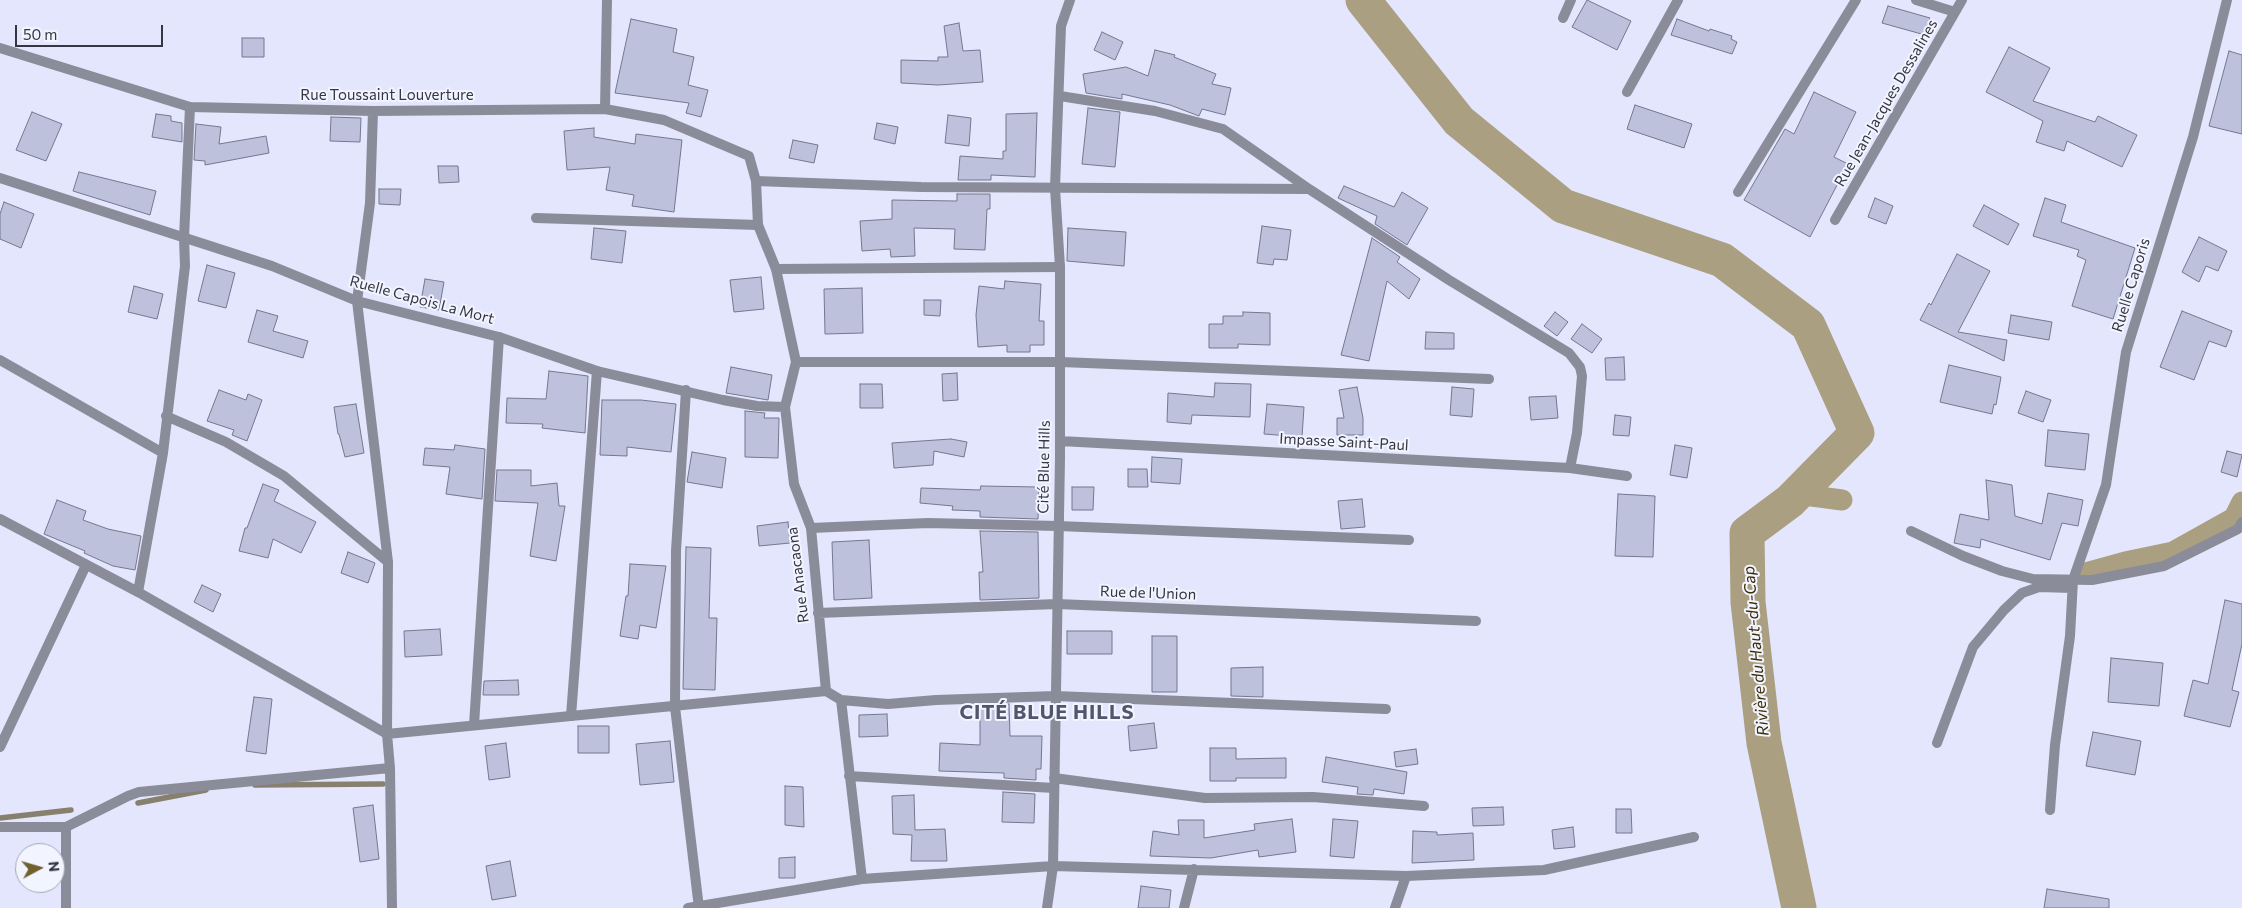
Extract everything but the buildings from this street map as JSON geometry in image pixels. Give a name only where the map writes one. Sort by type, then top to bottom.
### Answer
[{"type":"street","points":[[605,109],[607,0]]},
{"type":"street","name":"Cité Blue Hills","points":[[1047,908],[1053,866],[1061,362],[1060,267],[1055,188],[1060,96],[1060,26],[1070,0]]},
{"type":"street","points":[[1563,18],[1571,0]]},
{"type":"street","points":[[1626,92],[1678,0]]},
{"type":"street","points":[[1738,192],[1856,0]]},
{"type":"street","points":[[1916,0],[1956,12]]},
{"type":"street","name":"Rue Jean-Jacques Dessalines","points":[[1835,220],[1962,0]]},
{"type":"street","name":"Ruelle Caporis","points":[[2050,810],[2055,745],[2070,636],[2072,584],[2106,484],[2126,352],[2193,137],[2227,0]]},
{"type":"street","name":"Rue Toussaint Louverture","points":[[0,48],[190,107],[372,111],[605,109],[664,120],[720,142],[749,156],[756,181],[758,225]]},
{"type":"street","points":[[1060,96],[1155,111],[1223,129],[1309,189],[1448,280],[1569,354],[1580,367],[1582,376],[1577,433],[1570,468]]},
{"type":"street","points":[[138,592],[163,453],[185,266],[184,238],[190,107]]},
{"type":"street","points":[[372,111],[370,203],[357,301],[388,562],[387,734],[390,768],[392,908]]},
{"type":"street","name":"Ruelle Capois La Mort","points":[[0,178],[272,266],[357,301],[499,337],[597,371],[757,406],[785,407]]},
{"type":"street","points":[[756,181],[921,187],[1309,189]]},
{"type":"street","points":[[536,218],[758,225]]},
{"type":"street","name":"Rue Anacaona","points":[[758,225],[776,269],[796,362],[785,407],[794,484],[810,528],[826,691]]},
{"type":"street","points":[[776,269],[1060,267]]},
{"type":"street","points":[[474,725],[499,337]]},
{"type":"street","points":[[0,360],[163,453]]},
{"type":"street","points":[[796,362],[1061,362],[1488,379]]},
{"type":"street","points":[[571,716],[597,371]]},
{"type":"street","points":[[686,390],[676,551],[675,707],[699,907]]},
{"type":"street","points":[[166,416],[226,442],[284,476],[388,562]]},
{"type":"street","name":"Impasse Saint-Paul","points":[[1060,442],[1570,468],[1628,476]]},
{"type":"street","points":[[0,519],[138,592],[387,734],[826,691],[841,700],[888,704],[936,700],[1056,696],[1386,709]]},
{"type":"street","points":[[1937,743],[1973,647],[2004,610],[2022,594],[2038,587],[2072,584],[2164,566],[2238,529],[2242,522]]},
{"type":"street","points":[[810,528],[928,523],[1058,526],[1409,540]]},
{"type":"street","points":[[1912,531],[1963,556],[2002,571],[2033,579],[2072,584]]},
{"type":"street","points":[[0,747],[86,565]]},
{"type":"street","name":"Rue de l'Union","points":[[818,613],[1057,604],[1476,621]]},
{"type":"street","points":[[841,700],[862,879]]},
{"type":"street","points":[[0,827],[66,827],[139,792],[390,768]]},
{"type":"street","points":[[849,776],[1054,783],[1205,798],[1313,797],[1424,806]]},
{"type":"street","points":[[66,827],[66,908]]},
{"type":"street","points":[[688,908],[862,879],[1053,866],[1406,876],[1544,870],[1694,837]]},
{"type":"street","points":[[1184,908],[1194,869]]},
{"type":"street","points":[[1395,908],[1406,876]]},
{"type":"waterway","name":"Rivière du Haut-du-Cap","points":[[1363,0],[1459,121],[1563,206],[1722,260],[1808,325],[1857,433],[1790,501],[1747,533],[1748,602],[1764,743],[1799,908]]},
{"type":"waterway","points":[[1797,494],[1842,500]]},
{"type":"waterway","points":[[2085,573],[2173,552],[2234,518],[2242,502]]},
{"type":"waterway","points":[[255,785],[383,784]]},
{"type":"waterway","points":[[138,803],[206,790]]},
{"type":"waterway","points":[[0,818],[71,810]]},
{"type":"district","name":"CITÉ BLUE HILLS","points":[[1047,712]]}]
